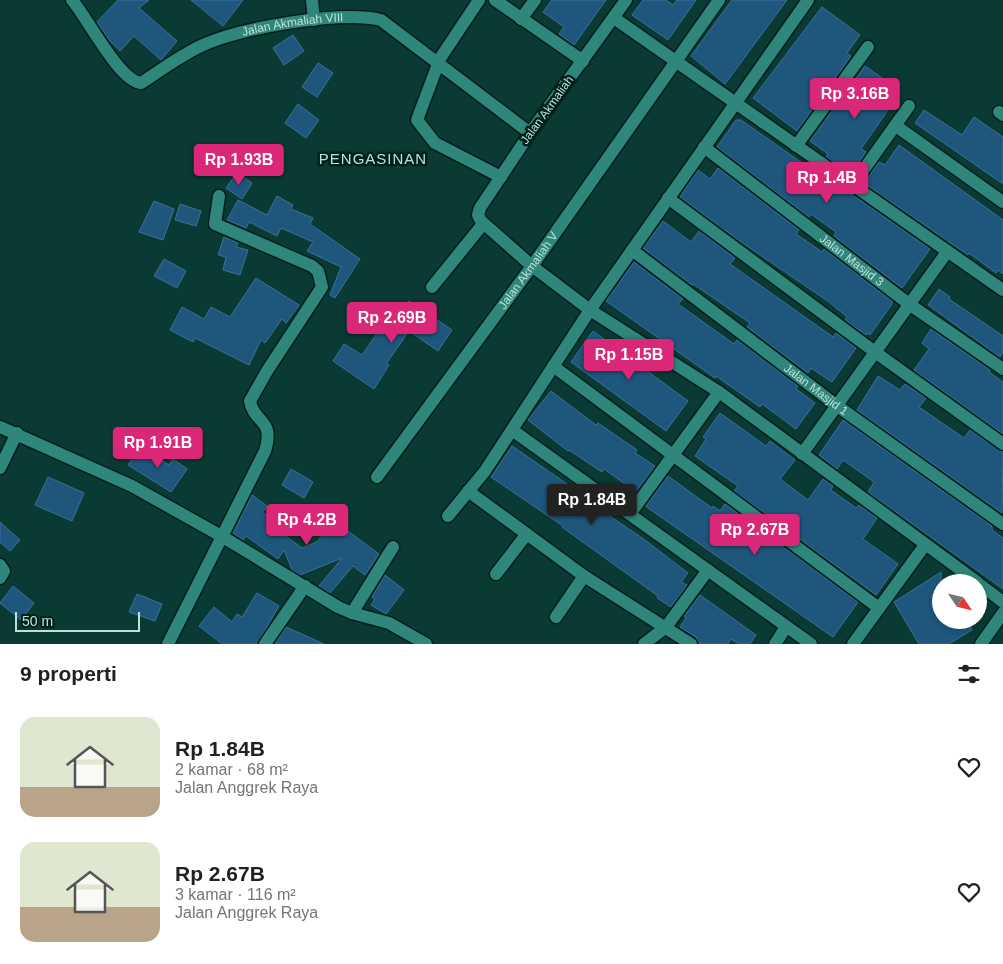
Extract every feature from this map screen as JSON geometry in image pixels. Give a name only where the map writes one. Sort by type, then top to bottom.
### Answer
[{"type":"street","name":"Jalan Akmaliah VIII","points":[[72,0],[123,71],[135,82],[140,83],[216,39],[314,20],[370,17],[381,20],[530,133]]},
{"type":"street","points":[[312,0],[314,20]]},
{"type":"street","points":[[479,0],[437,63],[417,120],[435,143],[501,177]]},
{"type":"street","points":[[495,0],[583,61]]},
{"type":"street","points":[[521,19],[535,0]]},
{"type":"street","name":"Jalan Akmaliah","points":[[483,224],[478,215],[480,208],[530,133],[626,0]]},
{"type":"street","name":"Jalan Akmaliah V","points":[[377,477],[532,266],[719,0]]},
{"type":"street","points":[[448,516],[485,471],[590,310],[808,0]]},
{"type":"street","points":[[614,18],[1003,290]]},
{"type":"street","points":[[796,146],[868,47]]},
{"type":"street","points":[[852,186],[909,106]]},
{"type":"street","points":[[896,126],[1003,202]]},
{"type":"street","name":"Jalan Masjid 3","points":[[704,147],[909,304],[1003,369]]},
{"type":"street","points":[[168,644],[224,537],[265,451],[269,436],[264,424],[251,406],[250,401],[267,371],[322,287],[318,271],[312,266],[216,224],[219,196]]},
{"type":"street","points":[[668,198],[875,352],[1003,444]]},
{"type":"street","points":[[432,287],[483,224],[532,266],[590,310],[719,392],[965,574]]},
{"type":"street","name":"Jalan Masjid 1","points":[[632,250],[836,405],[1003,524]]},
{"type":"street","points":[[802,454],[947,252]]},
{"type":"street","points":[[553,366],[879,608]]},
{"type":"street","points":[[630,514],[719,392]]},
{"type":"street","points":[[0,427],[132,486],[224,537],[352,613],[389,623],[426,644]]},
{"type":"street","points":[[512,430],[811,644]]},
{"type":"street","points":[[0,468],[17,433]]},
{"type":"street","points":[[468,491],[584,576],[691,644]]},
{"type":"street","points":[[496,574],[526,535]]},
{"type":"street","points":[[853,644],[925,545]]},
{"type":"street","points":[[352,613],[393,547]]},
{"type":"street","points":[[0,565],[4,571],[0,578]]},
{"type":"street","points":[[644,644],[666,627],[708,570]]},
{"type":"street","points":[[556,617],[584,576]]},
{"type":"street","points":[[265,644],[305,586]]},
{"type":"street","points":[[988,591],[1003,602]]},
{"type":"street","points":[[981,644],[1002,615]]},
{"type":"street","points":[[775,644],[786,627]]},
{"type":"building","points":[[118,0],[149,0],[139,8],[177,41],[161,60],[134,36],[120,51],[110,41],[97,22]]},
{"type":"building","points":[[191,0],[243,0],[223,26]]},
{"type":"building","points":[[552,0],[606,0],[574,45],[559,34],[564,27],[543,12]]},
{"type":"building","points":[[643,0],[666,0],[673,5],[677,0],[696,0],[668,40],[632,15]]},
{"type":"building","points":[[732,0],[787,0],[725,84],[691,56]]},
{"type":"building","points":[[822,7],[860,35],[847,53],[851,56],[797,131],[753,98]]},
{"type":"building","points":[[293,35],[304,51],[284,65],[273,48]]},
{"type":"building","points":[[318,63],[333,73],[317,97],[302,87]]},
{"type":"building","points":[[865,66],[885,80],[883,83],[899,94],[861,149],[866,152],[851,174],[826,157],[828,154],[810,141]]},
{"type":"building","points":[[298,104],[319,120],[306,138],[285,123]]},
{"type":"building","points":[[924,110],[962,135],[974,117],[1003,137],[1003,184],[915,123]]},
{"type":"building","points":[[736,120],[741,120],[815,172],[817,170],[930,249],[902,288],[834,236],[836,232],[811,214],[809,217],[717,147]]},
{"type":"building","points":[[899,145],[1003,220],[1003,274],[998,270],[996,273],[969,253],[968,255],[864,183],[879,162],[885,165]]},
{"type":"building","points":[[718,168],[799,230],[796,234],[822,252],[824,249],[892,301],[892,304],[870,335],[867,333],[866,335],[845,320],[847,317],[829,302],[744,244],[680,197],[698,170],[710,179]]},
{"type":"building","points":[[237,173],[252,183],[242,199],[226,188]]},
{"type":"building","points":[[277,196],[293,205],[291,209],[313,218],[310,224],[360,259],[335,298],[330,295],[341,267],[307,251],[313,242],[281,228],[277,236],[249,222],[246,228],[227,220],[238,200],[267,215]]},
{"type":"building","points":[[154,201],[174,209],[163,240],[139,232]]},
{"type":"building","points":[[180,204],[201,211],[196,226],[175,220]]},
{"type":"building","points":[[663,221],[691,242],[699,231],[735,258],[730,264],[833,337],[836,333],[856,348],[832,382],[811,368],[808,373],[747,327],[750,323],[692,285],[643,248]]},
{"type":"building","points":[[224,237],[238,243],[236,247],[248,250],[240,275],[223,270],[226,257],[218,255]]},
{"type":"building","points":[[164,259],[186,271],[177,288],[154,276]]},
{"type":"building","points":[[634,262],[683,299],[678,304],[734,344],[737,340],[798,386],[796,389],[815,403],[796,429],[762,404],[760,407],[716,376],[715,378],[606,301]]},
{"type":"building","points":[[256,278],[299,305],[286,323],[282,319],[265,343],[261,340],[249,365],[195,338],[193,342],[170,330],[182,307],[204,319],[211,307],[230,317]]},
{"type":"building","points":[[939,289],[950,297],[949,299],[1003,336],[1003,352],[1000,357],[928,305]]},
{"type":"building","points":[[409,301],[452,330],[438,351],[409,331],[386,364],[389,365],[374,389],[333,361],[344,344],[362,355],[387,319],[393,323]]},
{"type":"building","points":[[931,329],[990,370],[989,372],[1003,382],[1003,434],[914,370],[929,349],[922,343]]},
{"type":"building","points":[[593,331],[688,401],[666,431],[571,362]]},
{"type":"building","points":[[878,376],[900,390],[905,384],[926,398],[919,407],[964,438],[970,430],[1003,452],[1002,513],[857,410]]},
{"type":"building","points":[[551,391],[596,425],[598,423],[637,450],[635,453],[655,466],[632,497],[622,489],[625,484],[604,469],[602,472],[568,451],[528,420]]},
{"type":"building","points":[[720,413],[766,446],[770,441],[795,460],[780,479],[808,500],[823,479],[833,486],[831,490],[856,508],[859,505],[877,518],[863,539],[898,564],[876,595],[734,491],[738,486],[695,456],[706,439],[703,437]]},
{"type":"building","points":[[843,420],[992,526],[992,530],[1003,538],[1003,589],[988,578],[988,574],[982,574],[868,492],[874,482],[843,460],[837,469],[819,455]]},
{"type":"building","points":[[512,446],[593,502],[592,504],[645,540],[688,573],[681,582],[687,585],[671,607],[563,526],[491,477]]},
{"type":"building","points":[[140,447],[169,465],[173,459],[187,469],[171,492],[128,465]]},
{"type":"building","points":[[291,469],[313,482],[304,498],[282,485]]},
{"type":"building","points":[[668,476],[712,508],[713,506],[720,511],[725,504],[858,602],[833,637],[648,508],[646,506]]},
{"type":"building","points":[[48,477],[84,493],[72,521],[35,505]]},
{"type":"building","points":[[252,495],[267,506],[263,512],[277,525],[275,528],[302,548],[317,542],[333,520],[379,554],[365,575],[353,566],[330,593],[319,586],[342,558],[300,575],[292,570],[284,550],[278,559],[246,536],[243,540],[233,533]]},
{"type":"building","points":[[0,522],[20,540],[10,551],[0,542]]},
{"type":"building","points":[[385,575],[404,590],[386,614],[371,605],[375,599],[372,597]]},
{"type":"building","points":[[932,578],[932,629],[972,630],[949,644],[919,644],[894,602]]},
{"type":"building","points":[[13,586],[34,603],[21,620],[0,603]]},
{"type":"building","points":[[257,593],[279,606],[257,644],[222,644],[199,626],[214,607],[232,622],[237,614],[242,617]]},
{"type":"building","points":[[137,594],[162,604],[155,621],[129,612]]},
{"type":"building","points":[[700,595],[756,635],[750,644],[739,644],[731,639],[728,644],[699,644],[696,637],[680,627],[686,618],[684,616]]},
{"type":"building","points":[[286,627],[324,644],[275,644]]},
{"type":"district","name":"PENGASINAN","points":[[373,159]]}]
